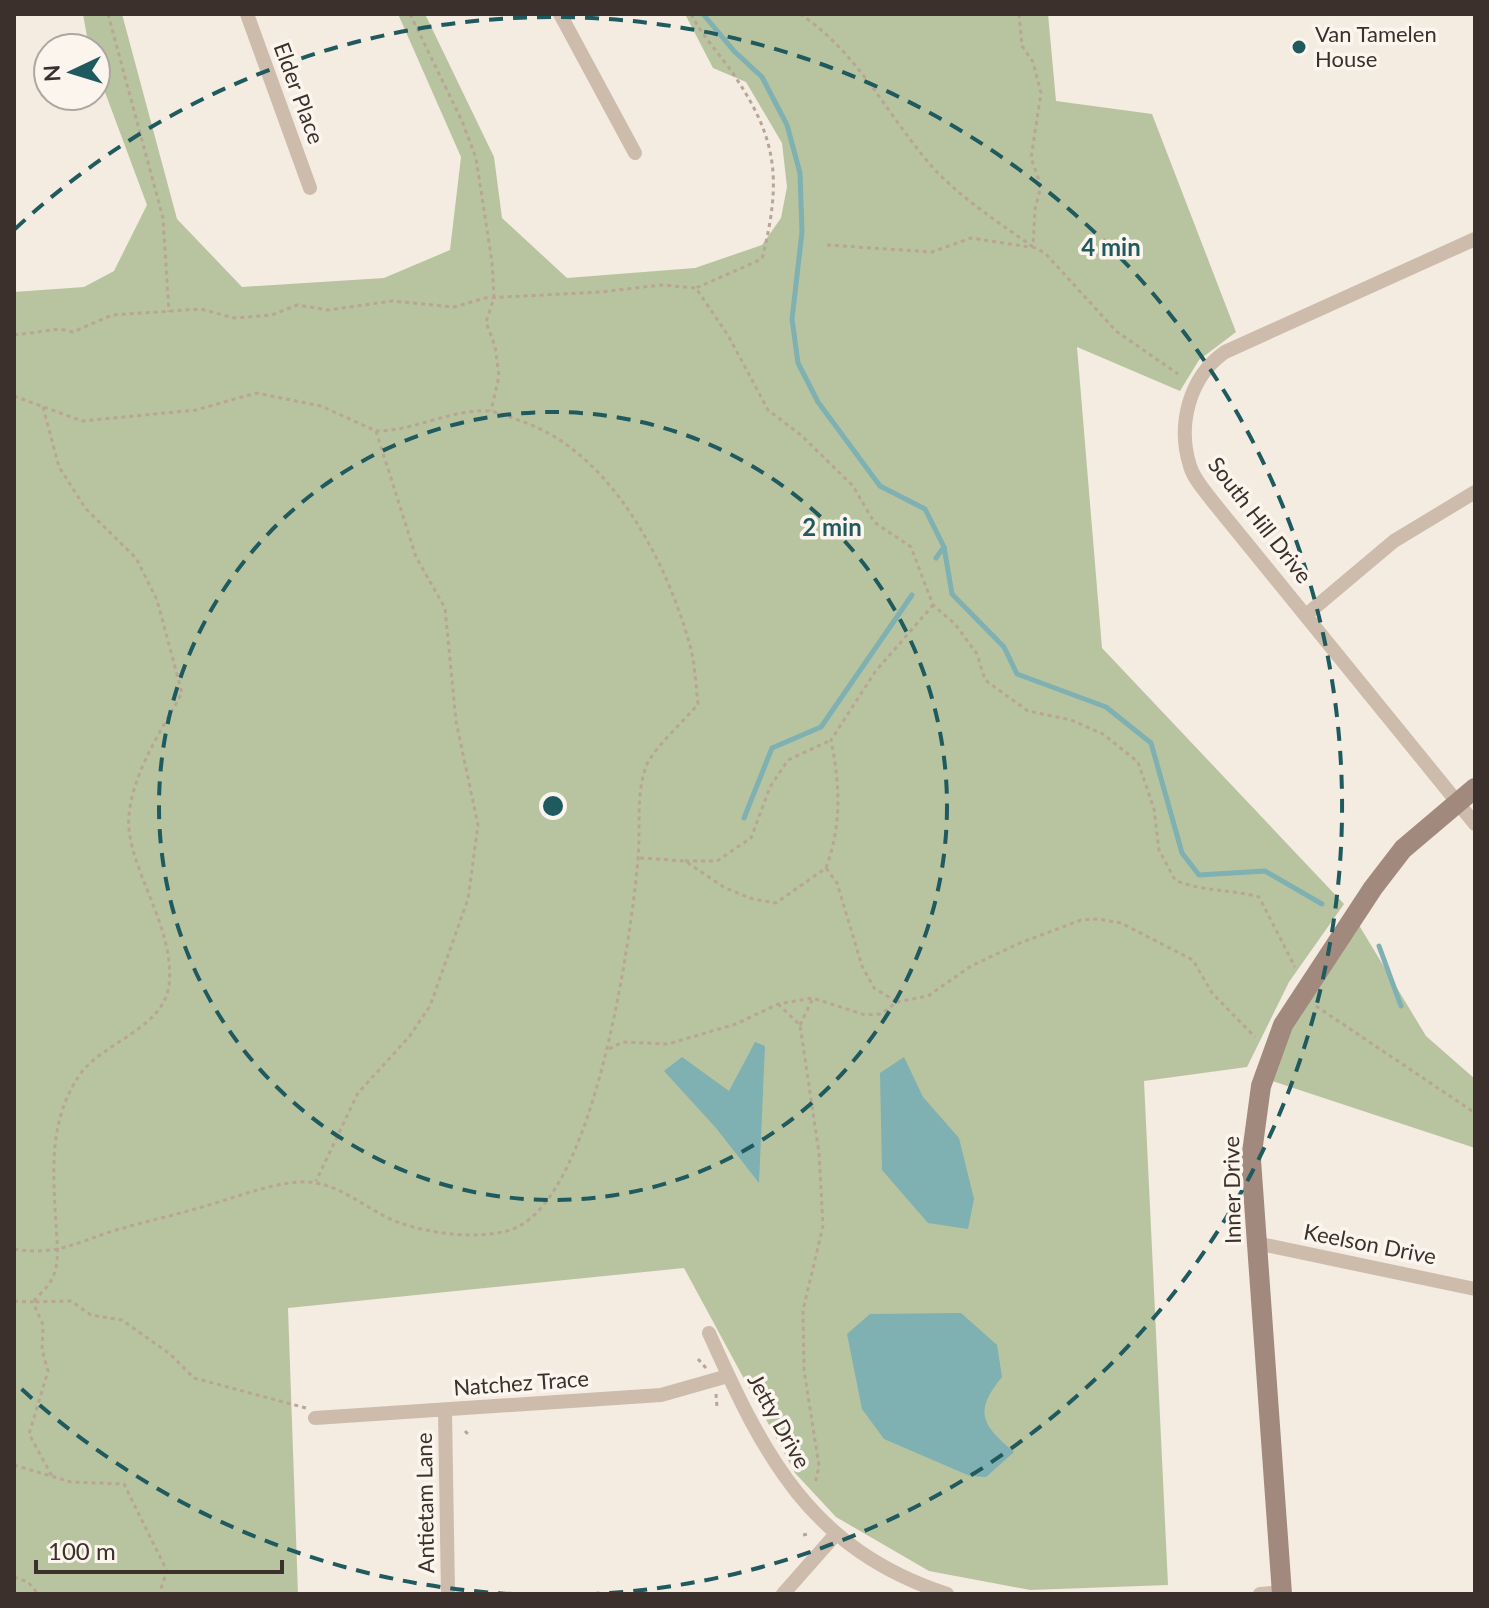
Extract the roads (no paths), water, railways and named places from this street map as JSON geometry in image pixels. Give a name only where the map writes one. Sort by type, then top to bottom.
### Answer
[{"type":"street","name":"Elder Place","points":[[247,14],[310,188]]},
{"type":"street","points":[[560,14],[635,153]]},
{"type":"street","name":"South Hill Drive","points":[[1475,239],[1248,338],[1213,360],[1194,388],[1185,433],[1193,474],[1475,824]]},
{"type":"street","points":[[1306,615],[1394,541],[1475,492]]},
{"type":"street","name":"Inner Drive","points":[[1282,1593],[1251,1160],[1261,1086],[1277,1038],[1300,996],[1403,849],[1475,788]]},
{"type":"street","name":"Keelson Drive","points":[[1256,1243],[1475,1289]]},
{"type":"street","name":"Jetty Drive","points":[[709,1333],[778,1470],[800,1499],[836,1534],[898,1574],[947,1594]]},
{"type":"street","name":"Natchez Trace","points":[[315,1418],[661,1395],[728,1376]]},
{"type":"street","name":"Antietam Lane","points":[[445,1411],[448,1594]]},
{"type":"street","points":[[783,1594],[836,1534]]},
{"type":"street","points":[[1260,1594],[1282,1593]]},
{"type":"water","points":[[755,1042],[765,1046],[759,1183],[716,1128],[664,1071],[682,1057],[729,1091]]},
{"type":"water","points":[[904,1057],[923,1097],[959,1138],[974,1199],[968,1229],[928,1223],[882,1170],[880,1073]]},
{"type":"water","points":[[961,1313],[997,1345],[1002,1377],[987,1400],[985,1418],[988,1426],[1014,1452],[986,1477],[970,1476],[884,1439],[862,1409],[847,1334],[870,1314]]},
{"type":"waterway","points":[[703,14],[734,51],[762,77],[787,125],[800,173],[802,232],[792,319],[798,363],[818,402],[880,486],[925,509],[944,547],[952,594],[1004,647],[1017,674],[1106,707],[1151,743],[1182,853],[1199,875],[1265,871],[1322,904]]},
{"type":"waterway","points":[[936,558],[944,547]]},
{"type":"waterway","points":[[744,818],[772,748],[821,727],[912,595]]},
{"type":"waterway","points":[[1379,946],[1401,1006]]},
{"type":"place","name":"Van Tamelen House","points":[[1299,47]]}]
